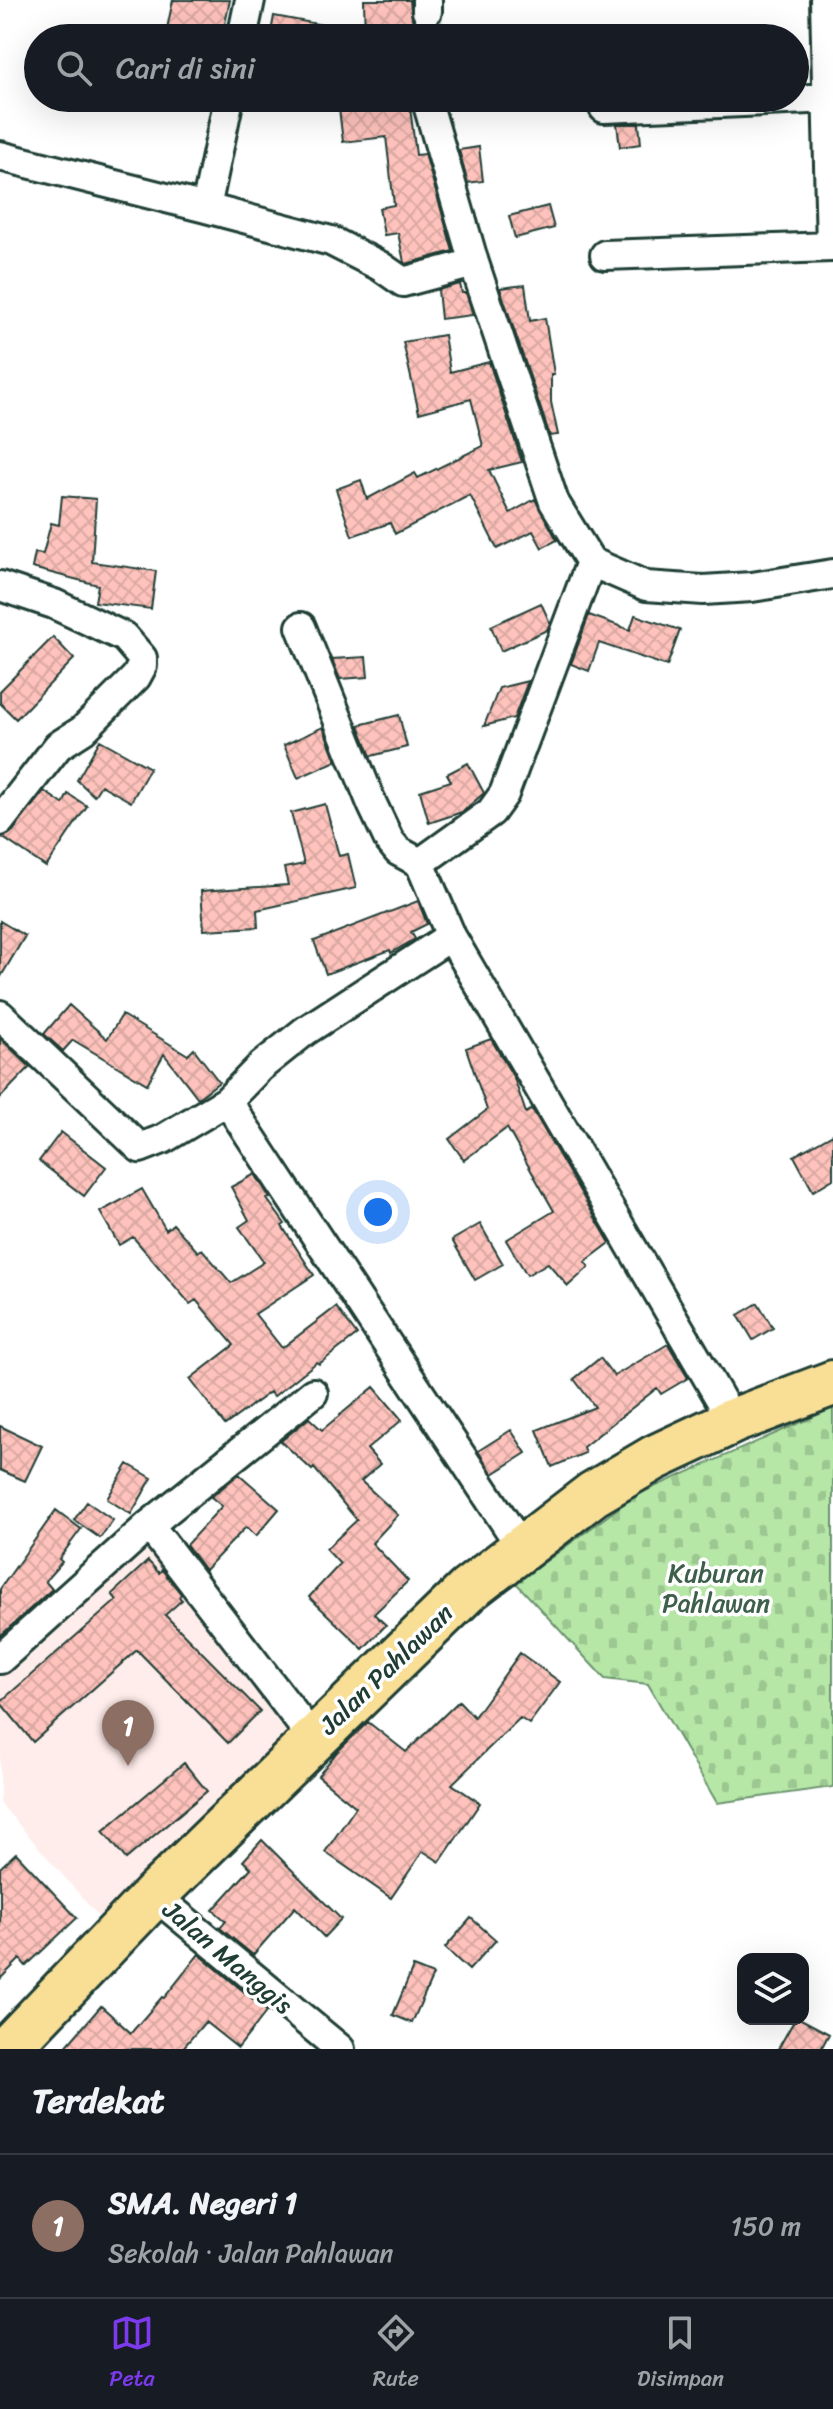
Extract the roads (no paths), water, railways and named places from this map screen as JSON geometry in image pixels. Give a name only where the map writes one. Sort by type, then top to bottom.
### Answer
[{"type":"main road","name":"Jalan Pahlawan","points":[[7,2049],[154,1895],[468,1590],[593,1494],[654,1458],[733,1421],[833,1383]]},
{"type":"street","points":[[245,24],[250,0]]},
{"type":"street","points":[[605,255],[831,247],[830,98],[825,0]]},
{"type":"street","points":[[809,99],[830,98]]},
{"type":"street","points":[[206,208],[226,112]]},
{"type":"street","points":[[430,112],[474,263],[554,502],[591,562],[646,586],[703,590],[752,587],[833,574]]},
{"type":"street","points":[[0,156],[331,241],[380,266],[403,282],[474,263]]},
{"type":"street","points":[[420,863],[491,812],[504,794],[591,562]]},
{"type":"street","points":[[0,586],[54,604],[124,637],[142,658],[142,666],[136,677],[83,730],[58,746],[4,815]]},
{"type":"street","points":[[301,627],[389,840],[398,851],[420,863],[451,936],[733,1421]]},
{"type":"street","points":[[0,1015],[140,1148],[163,1139],[227,1101],[260,1067],[305,1031],[451,936]]},
{"type":"street","points":[[227,1101],[522,1548]]},
{"type":"street","points":[[0,1659],[149,1525],[313,1393]]},
{"type":"street","points":[[149,1525],[314,1740]]},
{"type":"street","name":"Jalan Manggis","points":[[154,1895],[340,2049]]},
{"type":"tunnel","points":[[427,11],[429,24]]},
{"type":"place","name":"SMA. Negeri 1","points":[[128,1766]]},
{"type":"park label","name":"Kuburan Pahlawan","points":[[716,1588]]}]
